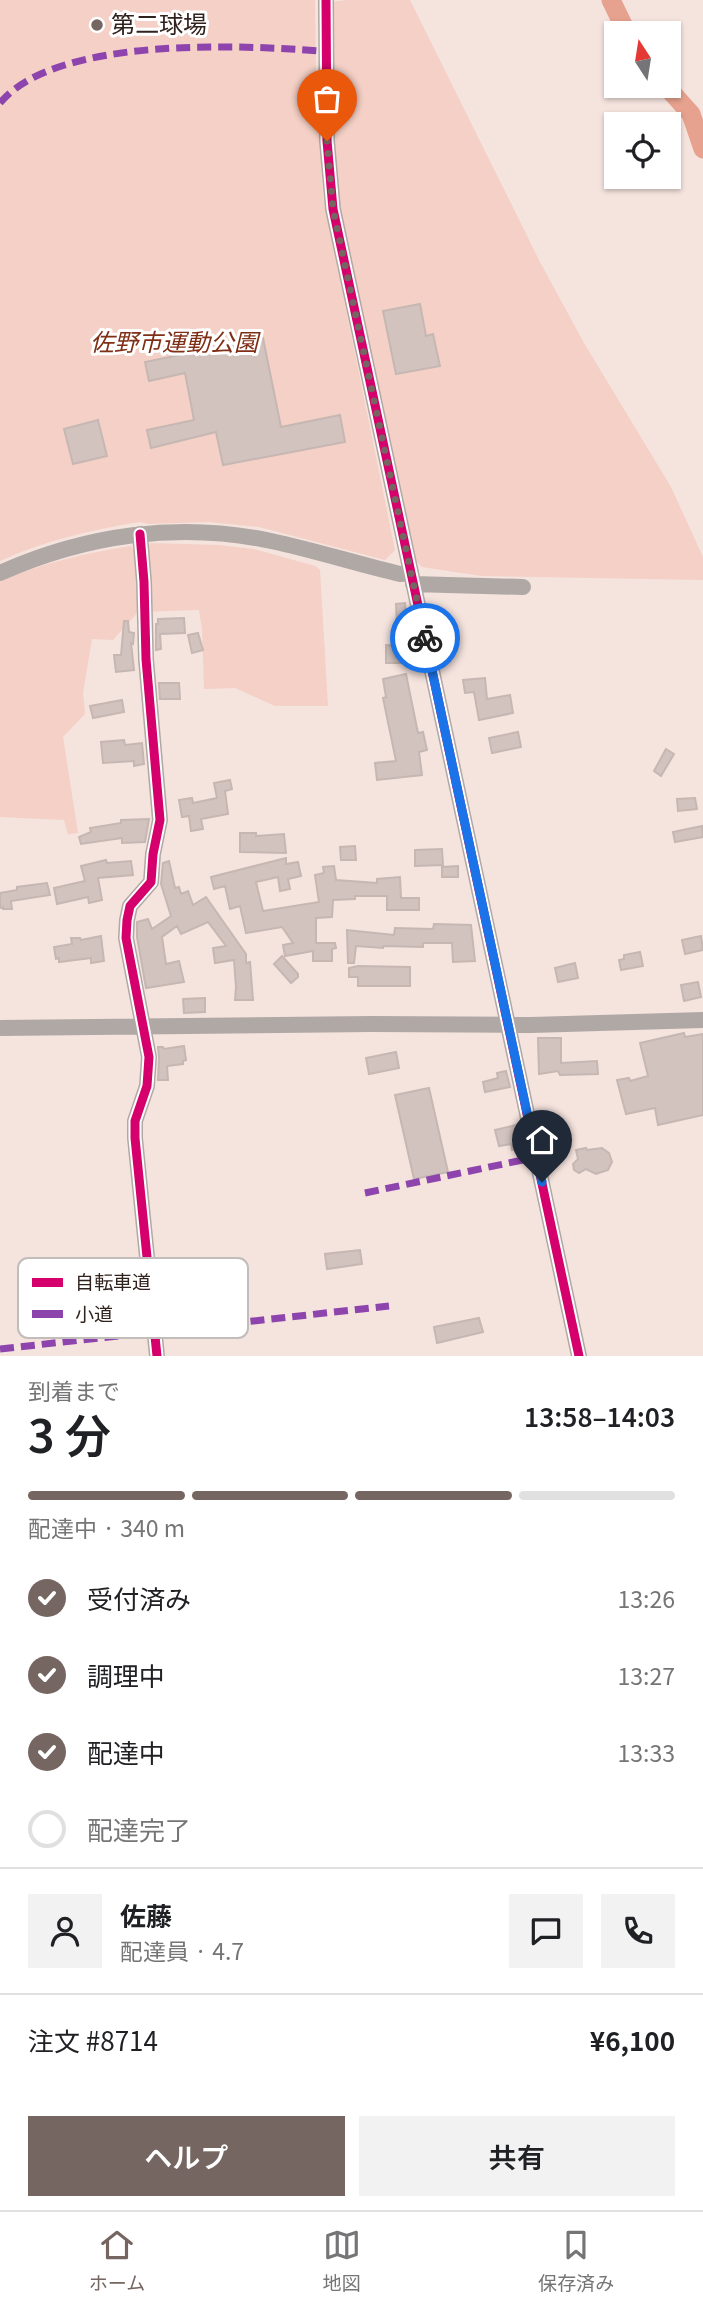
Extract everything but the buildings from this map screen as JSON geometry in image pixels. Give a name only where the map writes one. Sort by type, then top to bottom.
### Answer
[{"type":"street","points":[[326,0],[329,184],[579,1356]]},
{"type":"street","points":[[0,573],[70,547],[140,534],[190,532],[270,540],[412,579],[523,587]]},
{"type":"street","points":[[140,534],[146,659],[160,820],[151,882],[130,906],[126,938],[149,1057],[145,1096],[135,1121],[147,1258]]},
{"type":"street","points":[[0,1028],[703,1020]]},
{"type":"street","points":[[155,1338],[157,1356]]},
{"type":"green space","name":"佐野市運動公園","points":[[0,0],[315,0],[316,81],[323,196],[395,550],[385,560],[259,527],[208,522],[140,522],[69,537],[0,561]]},
{"type":"green space","points":[[410,0],[541,264],[584,343],[671,487],[703,557],[703,580],[481,576],[422,567],[415,560],[343,225],[334,171],[331,2]]},
{"type":"green space","points":[[150,543],[254,549],[315,566],[320,570],[328,706],[275,706],[235,688],[204,689],[199,610],[138,612],[113,640],[92,639],[83,693],[85,714],[63,737],[78,833],[68,834],[64,820],[0,817],[0,581],[64,559],[97,552],[131,546],[136,554],[147,553]]},
{"type":"waterway","points":[[611,0],[621,21]]},
{"type":"waterway","points":[[677,98],[691,114],[703,149]]},
{"type":"marked path","points":[[0,103],[27,81],[62,66],[105,56],[199,47],[321,51],[326,48]]},
{"type":"marked path","points":[[365,1193],[537,1157]]},
{"type":"marked path","points":[[248,1322],[389,1306]]},
{"type":"marked path","points":[[0,1349],[100,1338]]},
{"type":"cycle path","points":[[326,0],[327,141],[333,209],[579,1356]]},
{"type":"cycle path","points":[[140,534],[146,659],[160,820],[151,882],[130,906],[126,938],[149,1057],[147,1086],[135,1121],[147,1258]]},
{"type":"cycle path","points":[[155,1338],[157,1356]]},
{"type":"way so far","points":[[327,141],[333,209],[425,638]]},
{"type":"place","name":"第二球場","points":[[97,25]]},
{"type":"route","points":[[425,638],[542,1182]]}]
